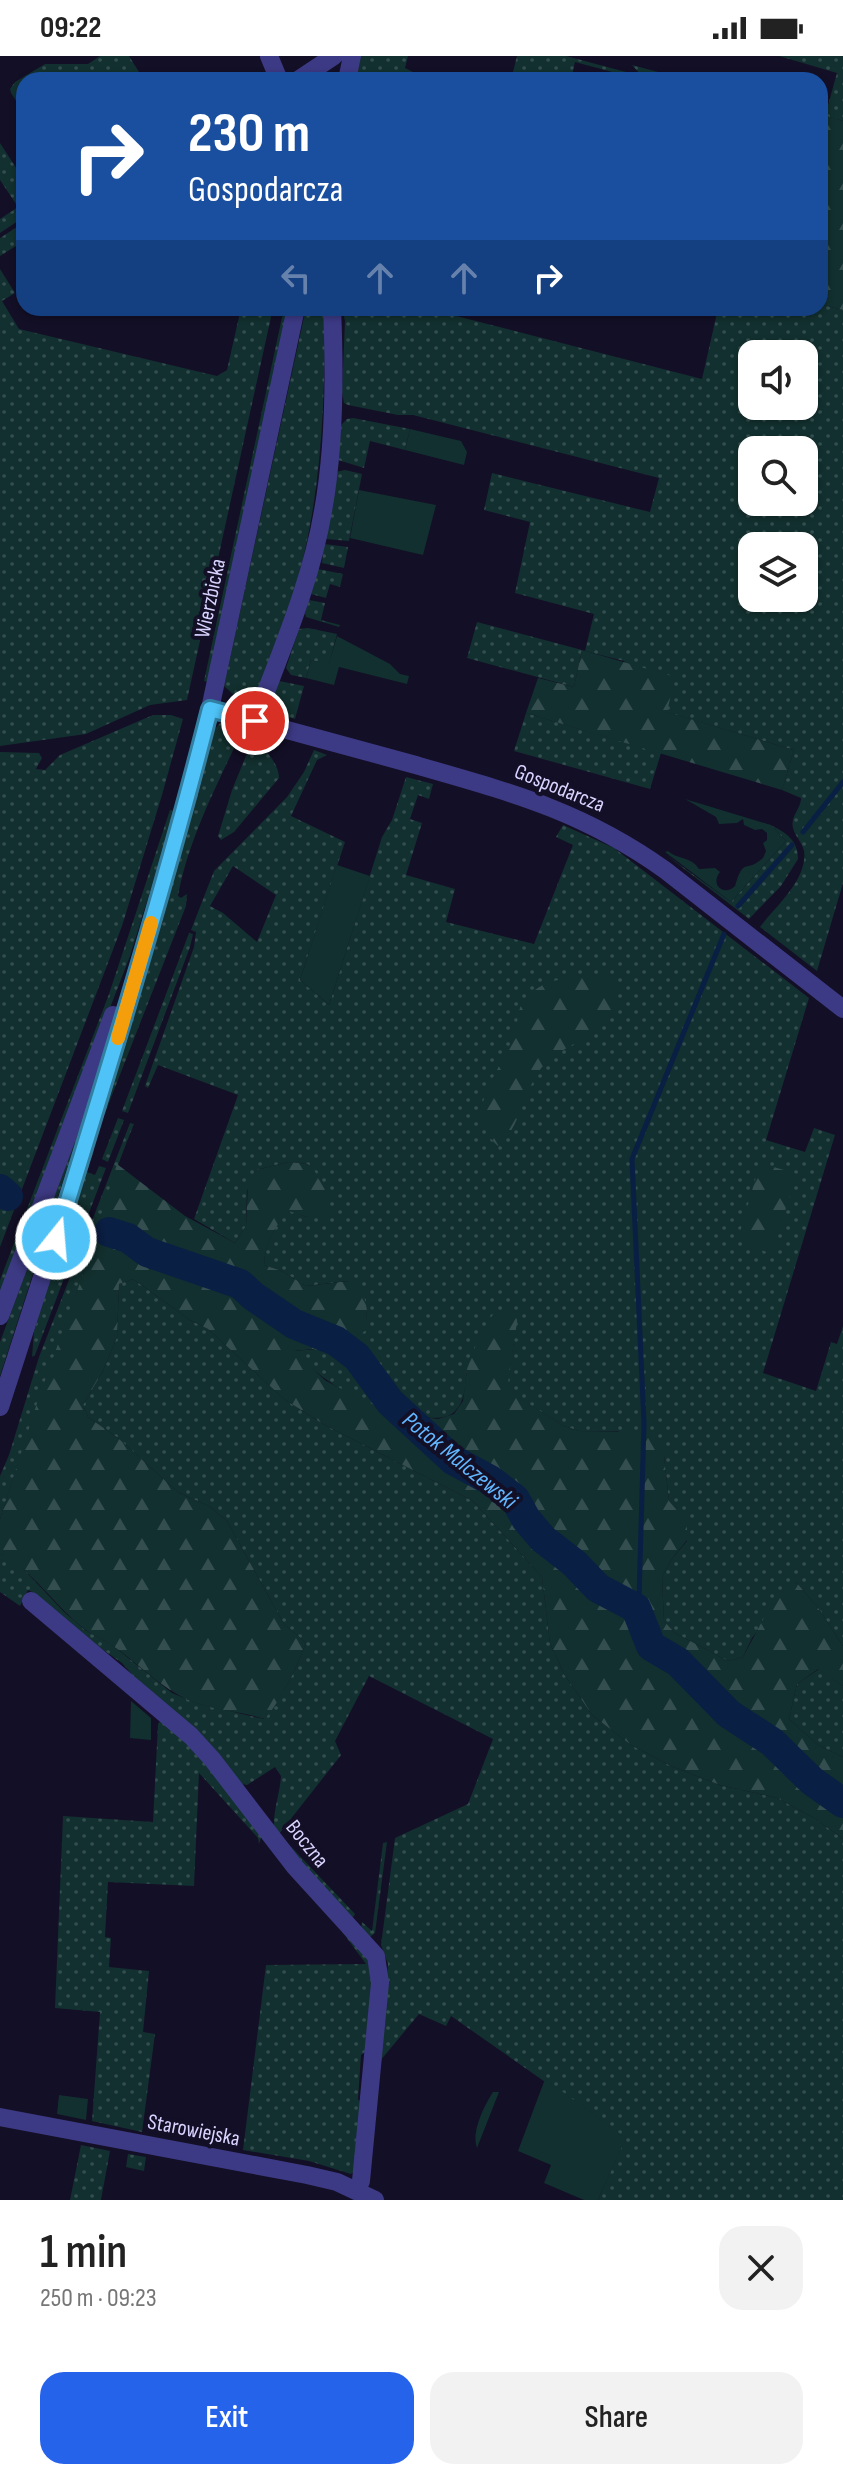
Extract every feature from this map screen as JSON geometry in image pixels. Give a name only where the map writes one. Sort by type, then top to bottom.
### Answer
[{"type":"street","points":[[310,72],[334,56]]},
{"type":"street","name":"Wierzbicka","points":[[0,1407],[99,1101],[210,709],[294,316]]},
{"type":"street","points":[[255,721],[291,624],[324,509],[334,391],[332,316]]},
{"type":"street","name":"Gospodarcza","points":[[210,709],[518,794],[579,818],[637,850],[665,870],[843,1009]]},
{"type":"street","name":"Wierzbicka","points":[[0,1316],[159,895]]},
{"type":"street","name":"Boczna","points":[[31,1601],[191,1736],[295,1867],[376,1956],[380,1983],[361,2181],[357,2190]]},
{"type":"street","name":"Starowiejska","points":[[0,2117],[282,2169],[337,2182],[375,2200]]},
{"type":"green space","points":[[100,56],[129,56],[139,72],[32,72],[45,64],[88,64]]},
{"type":"green space","points":[[361,56],[408,56],[405,68],[413,72],[358,72]]},
{"type":"green space","points":[[517,56],[566,56],[626,72],[612,72],[575,62],[573,72],[513,72]]},
{"type":"green space","points":[[779,56],[843,56],[843,121],[828,117],[837,73]]},
{"type":"green space","points":[[632,65],[658,72],[638,72]]},
{"type":"green space","points":[[16,81],[16,101],[10,89]]},
{"type":"green space","points":[[828,116],[843,121],[843,310],[828,306]]},
{"type":"green space","points":[[0,143],[16,168],[16,204],[0,180]]},
{"type":"green space","points":[[16,208],[16,222],[0,233],[0,219]]},
{"type":"green space","points":[[16,228],[16,246],[0,256],[0,238]]},
{"type":"green space","points":[[0,269],[15,293],[2,301],[19,329],[217,376],[227,370],[239,316],[271,316],[187,700],[150,705],[86,734],[0,746]]},
{"type":"green space","points":[[828,306],[843,310],[843,883],[817,971],[760,927],[790,892],[804,861],[804,851],[792,824],[801,798],[782,790],[794,750],[666,712],[624,661],[585,651],[594,614],[515,593],[530,522],[484,510],[492,473],[650,512],[659,478],[413,415],[398,415],[344,403],[344,316],[456,316],[702,379],[716,316],[828,316]]},
{"type":"green space","points":[[282,316],[286,316],[208,682],[204,681]]},
{"type":"green space","points":[[304,316],[325,316],[317,483],[301,567],[289,610],[255,694],[245,705],[224,686]]},
{"type":"green space","points":[[353,418],[410,429],[405,450],[370,441],[364,468],[338,460],[341,425]]},
{"type":"green space","points":[[410,429],[461,441],[467,452],[464,465],[405,450]]},
{"type":"green space","points":[[345,470],[362,474],[349,541],[326,539],[336,472]]},
{"type":"green space","points":[[359,490],[436,505],[423,555],[350,538]]},
{"type":"green space","points":[[324,544],[348,547],[344,568],[322,563]]},
{"type":"green space","points":[[318,569],[343,574],[340,587],[330,584],[326,598],[311,594]]},
{"type":"green space","points":[[309,600],[325,603],[321,620],[339,627],[306,617]]},
{"type":"green space","points":[[477,622],[582,650],[574,687],[467,658]]},
{"type":"green space","points":[[299,629],[337,634],[329,665],[311,660],[306,678],[291,675],[286,668]]},
{"type":"green space","points":[[337,636],[390,664],[400,674],[409,676],[407,684],[339,667],[334,685],[306,678],[311,660],[329,664]]},
{"type":"green space","points":[[582,650],[675,677],[667,712],[794,750],[782,790],[526,713],[538,678],[574,687]]},
{"type":"green space","points":[[279,681],[304,686],[295,719],[271,712],[270,705]]},
{"type":"green space","points":[[526,713],[661,753],[650,789],[514,751]]},
{"type":"green space","points":[[153,715],[183,719],[162,795],[122,926],[0,1247],[0,752],[39,753],[42,758],[36,769],[45,770],[60,755]]},
{"type":"green space","points":[[230,722],[268,754],[278,770],[279,778],[234,832],[221,840],[218,836],[248,751],[236,744],[188,856],[178,896],[181,898],[187,894],[186,906],[105,1113],[99,1119],[188,830],[213,731],[220,723]]},
{"type":"green space","points":[[314,750],[327,755],[317,760],[291,816],[345,842],[300,980],[329,1005],[382,837],[392,820],[406,777],[433,784],[429,799],[418,795],[410,819],[422,823],[406,875],[455,889],[446,922],[534,944],[573,845],[556,837],[563,825],[614,848],[809,998],[766,1140],[805,1152],[814,1128],[835,1135],[763,1373],[816,1391],[831,1342],[837,1344],[843,1326],[843,1646],[819,1609],[796,1582],[752,1638],[743,1657],[728,1661],[675,1633],[664,1621],[662,1577],[687,1541],[687,1523],[669,1501],[664,1456],[618,1431],[579,1431],[564,1426],[506,1390],[514,1341],[467,1369],[462,1401],[453,1413],[440,1418],[403,1414],[368,1403],[321,1376],[292,1351],[349,1341],[365,1330],[367,1310],[348,1281],[306,1286],[282,1271],[264,1265],[271,1235],[289,1210],[307,1217],[308,1164],[288,1162],[256,1170],[247,1191],[246,1226],[235,1243],[194,1219],[238,1095],[158,1065],[148,1088],[145,1086],[194,947],[196,932],[191,930],[214,871],[287,797]],"holes":[[[233,866],[276,895],[257,942],[210,906]]]},
{"type":"green space","points":[[685,799],[771,825],[786,841],[731,902],[665,852],[688,860],[699,869],[715,868],[720,872],[717,885],[726,890],[735,886],[743,868],[763,858],[767,833],[744,825],[743,819],[737,823],[719,824],[716,817]]},
{"type":"green space","points":[[170,810],[175,811],[130,956],[0,1293],[0,1280],[109,994]]},
{"type":"green space","points":[[771,825],[793,842],[798,859],[781,886],[749,919],[665,854],[731,902],[786,841]]},
{"type":"green space","points":[[337,865],[370,876],[329,1005],[300,980]]},
{"type":"green space","points":[[189,933],[193,934],[190,947],[128,1113],[122,1111]]},
{"type":"green space","points":[[608,976],[618,990],[607,1022],[543,1066],[512,1130],[498,1146],[487,1133],[482,1120],[482,1106],[513,1039],[523,1001],[551,982]]},
{"type":"green space","points":[[118,1118],[124,1120],[108,1162],[102,1159]]},
{"type":"green space","points":[[83,1119],[0,1376],[0,1342]]},
{"type":"green space","points":[[130,1123],[134,1124],[0,1519],[0,1476],[39,1357]]},
{"type":"green space","points":[[89,1149],[94,1150],[87,1172],[95,1175],[99,1166],[106,1168],[32,1357],[34,1331]]},
{"type":"green space","points":[[288,1162],[308,1164],[318,1176],[327,1195],[327,1218],[307,1217],[289,1211],[271,1236],[264,1265],[282,1271],[306,1286],[349,1281],[363,1291],[367,1310],[366,1330],[358,1336],[331,1346],[293,1351],[326,1381],[388,1412],[438,1419],[454,1414],[463,1401],[467,1369],[480,1334],[496,1310],[518,1315],[507,1390],[564,1426],[579,1431],[656,1432],[664,1456],[669,1501],[687,1522],[687,1540],[662,1577],[664,1621],[675,1633],[728,1661],[743,1657],[774,1599],[796,1582],[819,1609],[843,1646],[843,1686],[818,1669],[797,1684],[789,1719],[818,1745],[843,1757],[843,1839],[816,1819],[777,1798],[720,1785],[671,1766],[631,1745],[592,1715],[564,1674],[550,1643],[542,1577],[473,1501],[323,1424],[284,1399],[208,1329],[190,1320],[133,1279],[119,1284],[117,1337],[103,1371],[83,1405],[88,1417],[118,1438],[179,1493],[209,1506],[227,1521],[284,1624],[306,1643],[293,1673],[265,1719],[187,1699],[86,1630],[21,1567],[0,1554],[0,1519],[86,1266],[117,1164],[185,1216],[235,1243],[246,1226],[248,1183],[256,1170]]},
{"type":"green space","points":[[760,1163],[797,1174],[771,1254],[738,1239]]},
{"type":"green space","points":[[133,1279],[190,1320],[208,1329],[284,1399],[323,1424],[473,1501],[542,1577],[550,1643],[564,1674],[592,1715],[631,1745],[671,1766],[720,1785],[777,1798],[816,1819],[843,1839],[843,2200],[598,2200],[625,2138],[451,2016],[446,2026],[419,2014],[380,2061],[388,1964],[381,1945],[395,1838],[468,1804],[493,1739],[369,1676],[335,1741],[341,1755],[279,1834],[355,1914],[352,1919],[295,1863],[277,1837],[274,1821],[281,1776],[275,1767],[247,1785],[242,1784],[222,1760],[148,1693],[122,1663],[89,1640],[36,1594],[28,1590],[20,1606],[0,1592],[0,1554],[14,1559],[85,1630],[112,1645],[172,1693],[199,1704],[264,1719],[283,1692],[302,1653],[306,1643],[284,1624],[227,1521],[209,1506],[179,1493],[118,1438],[88,1417],[83,1405],[103,1371],[117,1337],[119,1284]]},
{"type":"green space","points":[[819,1669],[843,1686],[843,1757],[818,1745],[789,1719],[797,1684]]},
{"type":"green space","points":[[131,1701],[151,1718],[151,1740],[130,1738]]},
{"type":"green space","points":[[163,1717],[181,1731],[262,1835],[259,1844],[258,1838],[199,1773],[194,1886],[108,1882],[105,1937],[111,1938],[109,1967],[149,1971],[143,2032],[155,2034],[142,2132],[92,2121],[100,2012],[55,2008],[63,1816],[153,1822],[158,1724]]},
{"type":"green space","points":[[387,1842],[375,1933],[370,1937],[361,1928],[362,1922],[372,1931],[383,1843]]},
{"type":"green space","points":[[335,1922],[370,1960],[373,1969],[365,2052],[361,2055],[358,2100],[364,2102],[356,2170],[351,2174],[309,2161],[243,2150],[266,1965],[366,1964]]},
{"type":"green space","points":[[545,2079],[626,2138],[598,2200],[584,2200],[544,2183],[551,2165],[518,2151]]},
{"type":"green space","points":[[493,2092],[499,2092],[477,2148],[477,2127]]},
{"type":"green space","points":[[59,2095],[88,2099],[86,2120],[57,2114]]},
{"type":"green space","points":[[81,2145],[110,2151],[101,2200],[70,2200]]},
{"type":"green space","points":[[128,2154],[146,2157],[144,2171],[126,2167]]},
{"type":"waterway","points":[[803,832],[843,782]]},
{"type":"waterway","points":[[738,906],[792,845]]},
{"type":"waterway","points":[[636,1608],[639,1600],[644,1423],[632,1159],[724,934]]},
{"type":"waterway","name":"Potok Malczewski","points":[[0,1189],[8,1196]]},
{"type":"waterway","name":"Potok Malczewski","points":[[109,1232],[128,1238],[147,1252],[240,1284],[294,1324],[336,1341],[357,1357],[390,1402],[453,1460],[490,1480],[515,1499],[526,1519],[543,1539],[574,1563],[598,1588],[636,1608],[651,1646],[678,1662],[729,1714],[772,1742],[812,1781],[843,1803]]},
{"type":"slow traffic","points":[[118,1038],[151,923]]},
{"type":"route","points":[[56,1239],[187,800],[210,709],[255,721]]}]
